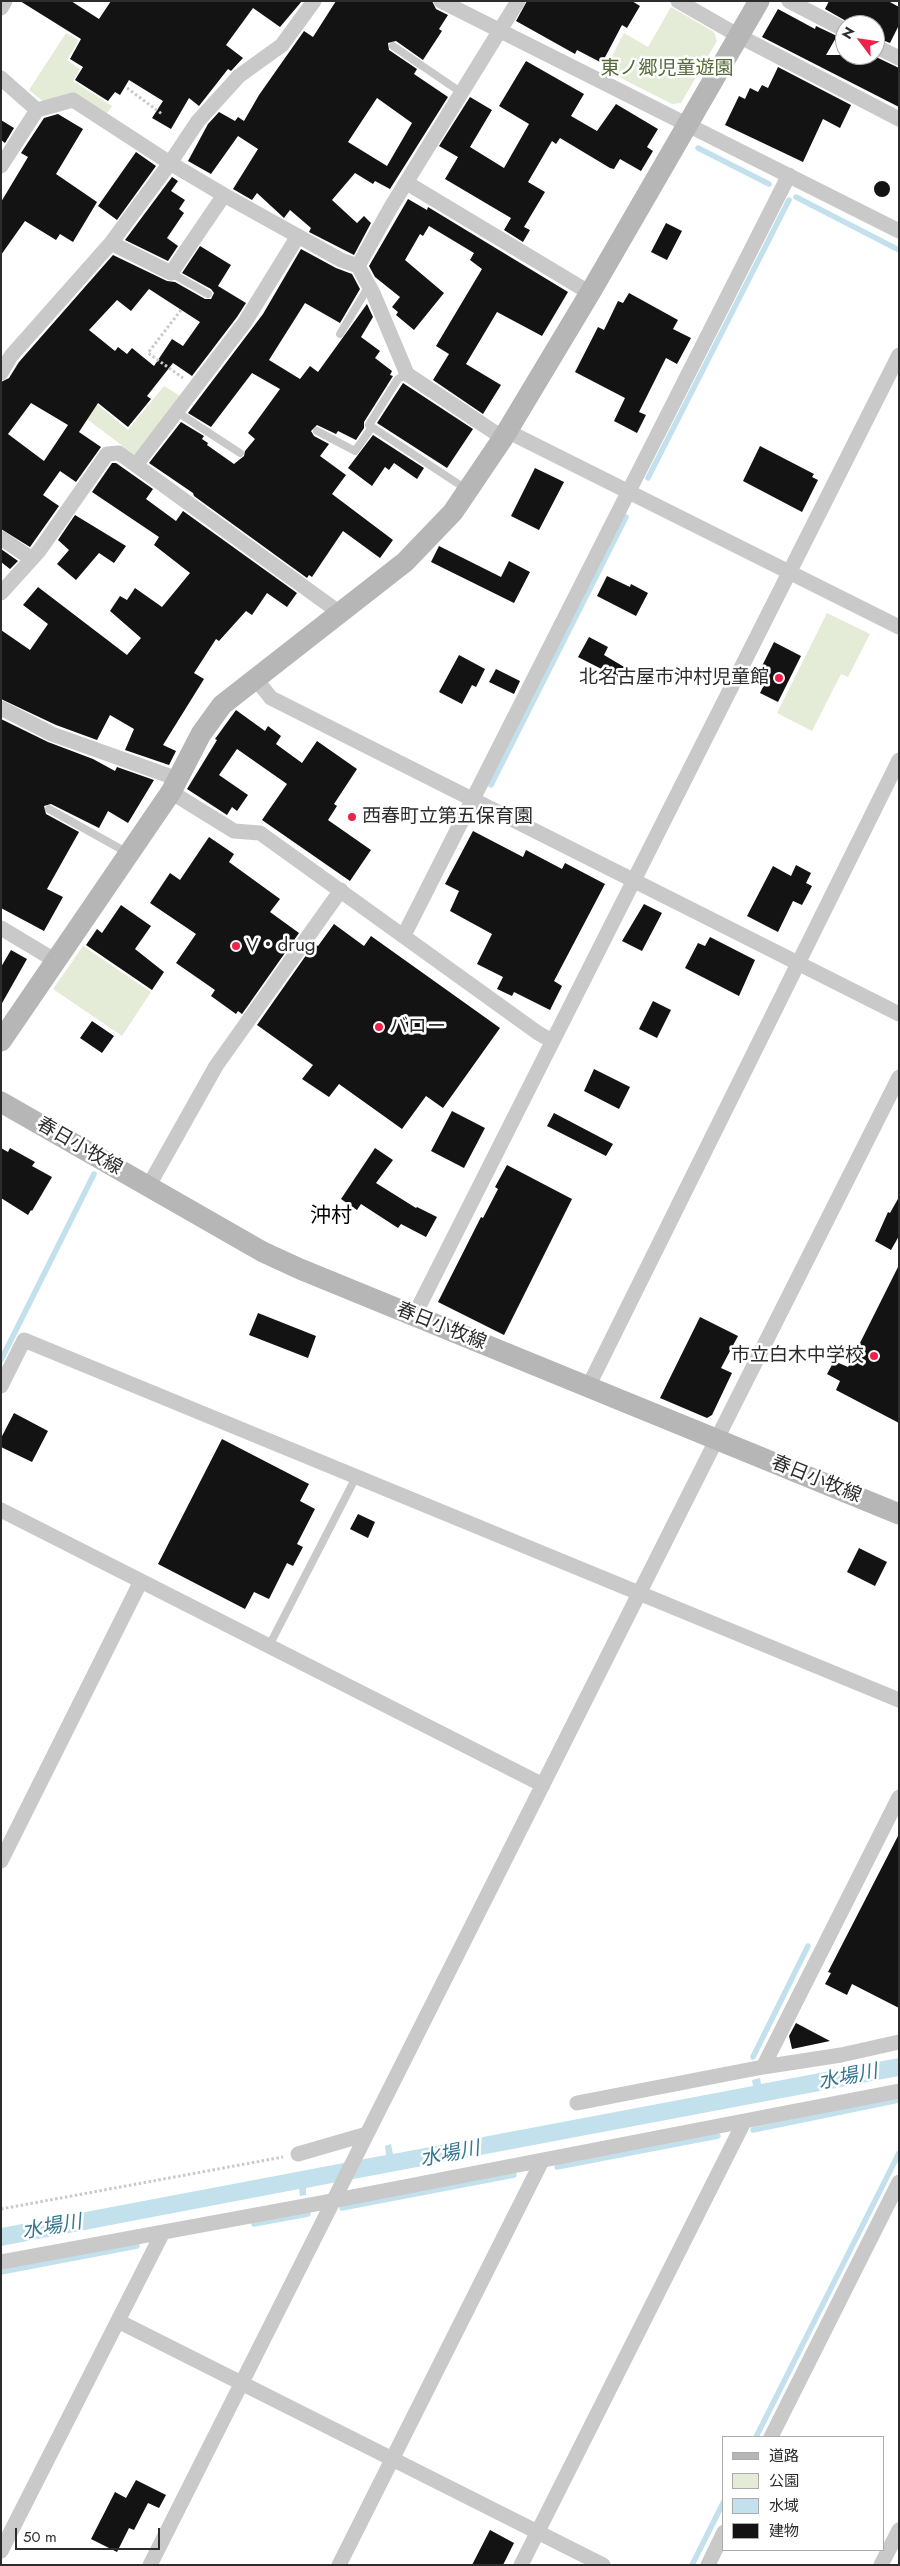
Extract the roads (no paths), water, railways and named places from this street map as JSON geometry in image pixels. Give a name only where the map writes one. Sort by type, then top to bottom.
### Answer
[{"type":"street","points":[[1,8],[5,1]]},
{"type":"street","points":[[1,373],[6,353],[111,243],[170,164],[198,121],[239,76],[282,45],[314,1]]},
{"type":"street","points":[[441,1],[500,32],[548,53],[899,231]]},
{"type":"street","points":[[358,266],[518,1]]},
{"type":"street","points":[[678,1],[739,36],[899,119]]},
{"type":"street","points":[[1,1042],[130,853],[174,785],[201,734],[222,705],[405,562],[453,512],[505,434],[590,293],[760,1]]},
{"type":"street","points":[[789,1],[835,25]]},
{"type":"street","points":[[885,51],[899,58]]},
{"type":"street","points":[[1,78],[37,110]]},
{"type":"street","points":[[1,166],[37,110],[73,100],[170,164],[341,260],[358,266],[369,286],[407,374],[505,434],[628,491],[899,627]]},
{"type":"street","points":[[404,935],[789,175]]},
{"type":"street","points":[[407,183],[590,293]]},
{"type":"street","points":[[111,243],[171,273],[224,195]]},
{"type":"street","points":[[136,465],[245,322],[298,236]]},
{"type":"street","points":[[414,1316],[899,355]]},
{"type":"street","points":[[1,593],[32,559],[107,454],[119,453],[340,613]]},
{"type":"street","points":[[1,538],[32,559]]},
{"type":"street","points":[[255,678],[271,698],[473,798],[796,964],[899,1014]]},
{"type":"street","points":[[1,708],[52,734],[174,785],[234,831],[260,833],[404,935],[412,944],[475,989],[552,1041]]},
{"type":"street","points":[[588,1387],[796,964],[899,760]]},
{"type":"street","points":[[148,1187],[216,1066],[341,890]]},
{"type":"street","points":[[1,928],[56,961]]},
{"type":"street","points":[[150,2565],[240,2382],[366,2137],[899,1077]]},
{"type":"street","name":"春日小牧線","points":[[1,1102],[264,1252],[414,1316],[899,1514]]},
{"type":"street","points":[[1,1386],[24,1340],[899,1700]]},
{"type":"street","points":[[1,1510],[543,1785]]},
{"type":"street","points":[[1,1861],[141,1581]]},
{"type":"street","points":[[763,2067],[899,1797]]},
{"type":"street","points":[[577,2103],[763,2067],[841,2055],[899,2042]]},
{"type":"street","points":[[1,2262],[137,2236],[162,2234],[334,2196],[542,2161],[899,2091]]},
{"type":"street","points":[[522,2565],[744,2122]]},
{"type":"street","points":[[298,2154],[366,2137]]},
{"type":"street","points":[[339,2565],[542,2161]]},
{"type":"street","points":[[772,2436],[899,2182]]},
{"type":"street","points":[[1,2551],[162,2234]]},
{"type":"street","points":[[118,2321],[603,2565]]},
{"type":"street","points":[[881,2565],[899,2530]]},
{"type":"street","points":[[708,2565],[722,2536]]},
{"type":"lane","points":[[393,46],[462,92]]},
{"type":"lane","points":[[171,273],[208,294]]},
{"type":"lane","points":[[340,334],[369,286]]},
{"type":"lane","points":[[407,374],[398,379],[369,425],[467,490]]},
{"type":"lane","points":[[177,412],[240,453]]},
{"type":"lane","points":[[317,431],[355,451],[372,427]]},
{"type":"lane","points":[[49,809],[130,853]]},
{"type":"lane","points":[[269,1646],[356,1477]]},
{"type":"water","name":"水場川","points":[[899,2058],[899,2076],[306,2188],[306,2195],[300,2196],[299,2189],[1,2246],[1,2228],[386,2155],[385,2146],[391,2144],[393,2154],[753,2086],[752,2080],[760,2078],[761,2084]]},
{"type":"waterway","points":[[698,148],[769,184]]},
{"type":"waterway","points":[[796,197],[899,250]]},
{"type":"waterway","points":[[648,478],[789,200]]},
{"type":"waterway","points":[[491,785],[626,517]]},
{"type":"waterway","points":[[1,1360],[94,1174]]},
{"type":"waterway","points":[[753,2057],[808,1946]]},
{"type":"waterway","points":[[753,2130],[899,2100]]},
{"type":"waterway","points":[[557,2167],[718,2136]]},
{"type":"waterway","points":[[757,2436],[899,2153]]},
{"type":"waterway","points":[[342,2208],[514,2175]]},
{"type":"waterway","points":[[254,2224],[308,2214]]},
{"type":"waterway","points":[[1,2272],[137,2246]]},
{"type":"waterway","points":[[692,2565],[722,2505]]},
{"type":"place","name":"北名古屋市沖村児童館","points":[[779,678]]},
{"type":"place","name":"西春町立第五保育園","points":[[352,817]]},
{"type":"place","name":"V・drug","points":[[236,946]]},
{"type":"place","name":"バロー","points":[[379,1027]]},
{"type":"place","name":"市立白木中学校","points":[[874,1356]]},
{"type":"district","name":"沖村","points":[[331,1217]]},
{"type":"park label","name":"東ノ郷児童遊園","points":[[667,69]]}]
